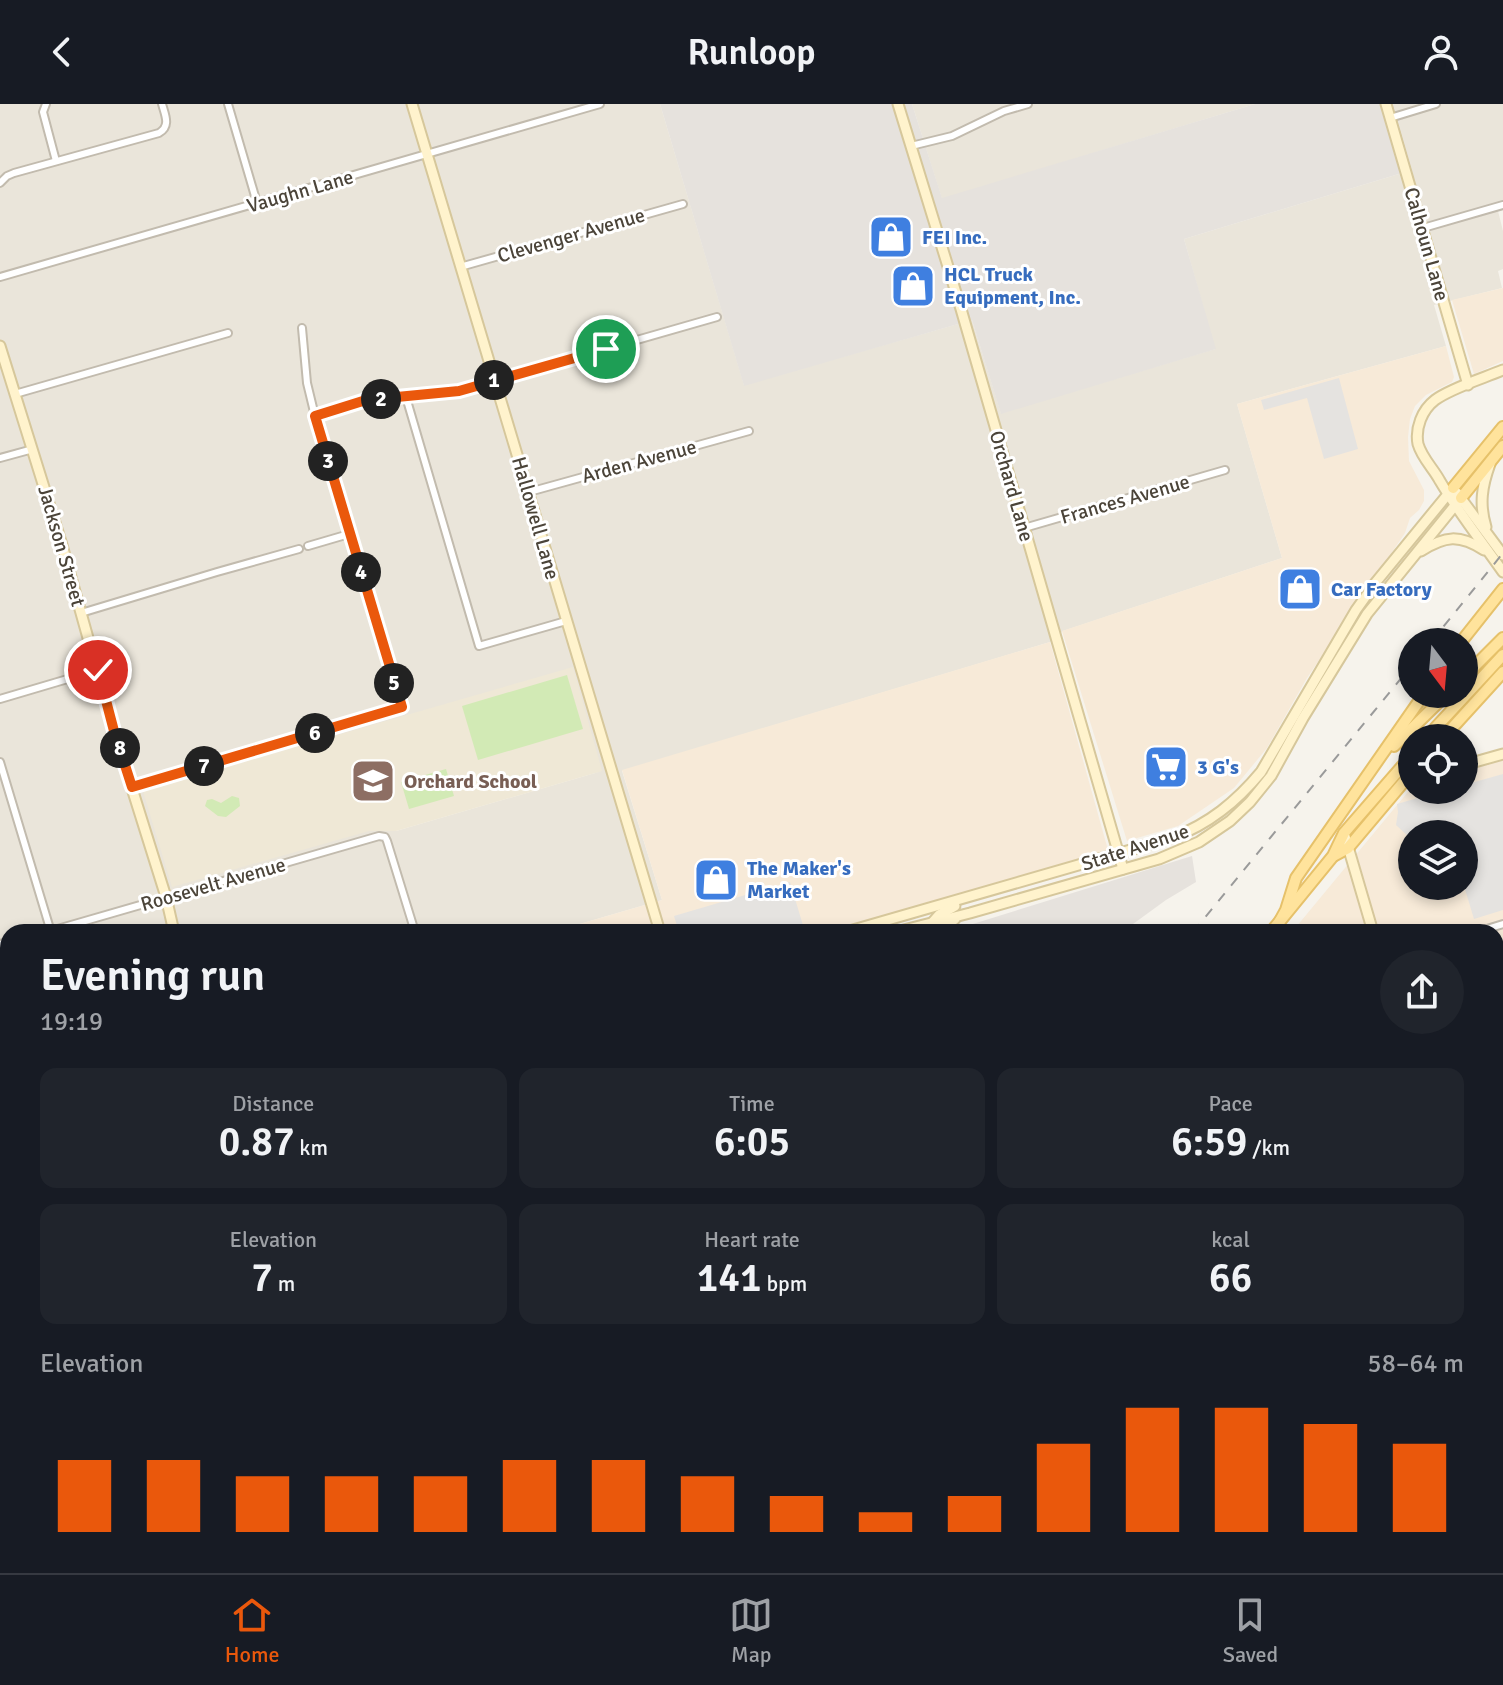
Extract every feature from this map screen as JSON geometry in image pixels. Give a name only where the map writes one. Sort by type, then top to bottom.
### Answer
[{"type":"main road","points":[[1450,491],[1503,427]]},
{"type":"main road","points":[[1458,502],[1503,446]]},
{"type":"main road","points":[[1472,628],[1501,591]]},
{"type":"main road","points":[[1478,663],[1503,638]]},
{"type":"main road","points":[[1440,724],[1501,663]]},
{"type":"main road","points":[[1454,724],[1501,663]]},
{"type":"main road","points":[[1280,921],[1296,878],[1414,708]]},
{"type":"main road","points":[[1374,767],[1433,708]]},
{"type":"main road","points":[[1278,924],[1333,856],[1344,833],[1398,771]]},
{"type":"main road","points":[[1333,856],[1348,848],[1398,791]]},
{"type":"street","points":[[46,104],[43,112],[56,161]]},
{"type":"street","points":[[0,183],[14,173],[164,131],[167,122],[162,104]]},
{"type":"street","points":[[228,104],[257,203]]},
{"type":"street","name":"Hallowell Lane","points":[[412,104],[658,924]]},
{"type":"street","name":"Vaughn Lane","points":[[0,277],[600,104]]},
{"type":"street","name":"Orchard Lane","points":[[898,104],[1123,869]]},
{"type":"street","points":[[911,146],[952,136],[1004,111],[1028,104]]},
{"type":"street","name":"Calhoun Lane","points":[[1386,104],[1468,385]]},
{"type":"street","points":[[1390,118],[1436,104]]},
{"type":"street","name":"Clevenger Avenue","points":[[460,267],[683,204]]},
{"type":"street","points":[[1423,228],[1503,205]]},
{"type":"street","points":[[315,416],[366,400],[459,391],[717,317]]},
{"type":"street","points":[[132,787],[402,707],[315,416],[307,383],[302,328]]},
{"type":"street","points":[[15,394],[228,333]]},
{"type":"street","name":"Jackson Street","points":[[0,346],[172,924]]},
{"type":"street","points":[[1498,556],[1426,462],[1417,436],[1424,413],[1433,402],[1503,370]]},
{"type":"street","points":[[406,397],[479,646],[566,621]]},
{"type":"street","name":"Arden Avenue","points":[[529,492],[749,431]]},
{"type":"street","points":[[0,458],[33,449]]},
{"type":"street","points":[[1492,460],[1481,499],[1483,516],[1503,572]]},
{"type":"street","name":"Frances Avenue","points":[[1024,528],[1225,470]]},
{"type":"street","name":"State Avenue","points":[[874,924],[1186,833],[1217,815],[1248,788],[1272,757],[1356,610],[1450,491]]},
{"type":"street","points":[[1458,502],[1490,538]]},
{"type":"street","name":"State Avenue","points":[[928,924],[1159,859],[1187,848],[1221,828],[1250,802],[1281,760],[1355,632],[1458,502]]},
{"type":"street","points":[[308,546],[349,534]]},
{"type":"street","points":[[1411,558],[1435,543],[1454,538],[1469,541],[1498,556]]},
{"type":"street","points":[[81,613],[299,549]]},
{"type":"street","points":[[0,699],[98,670]]},
{"type":"street","points":[[1478,761],[1503,754]]},
{"type":"street","points":[[0,762],[47,924]]},
{"type":"street","points":[[1344,833],[1371,924]]},
{"type":"street","name":"Roosevelt Avenue","points":[[76,924],[379,836],[387,841],[413,924]]},
{"type":"street","points":[[932,923],[948,908],[1041,876]]},
{"type":"street","points":[[948,924],[963,915]]},
{"type":"shaded area","points":[[0,104],[660,104],[744,385],[972,320],[1001,413],[1215,349],[1184,239],[1412,170],[1393,104],[1503,104],[1503,209],[1498,211],[1503,231],[1503,269],[1498,271],[1502,288],[1434,305],[1446,346],[1237,404],[1282,558],[1063,631],[1050,642],[622,771],[662,900],[580,924],[0,924]],"holes":[[[602,771],[396,831],[369,831]]]},
{"type":"shaded area","points":[[660,104],[912,104],[942,198],[1255,104],[1393,104],[1412,170],[1184,239],[1216,349],[1001,414],[972,320],[744,386]]},
{"type":"shaded area","points":[[912,104],[1255,104],[942,199]]},
{"type":"shaded area","points":[[1503,288],[1503,361],[1474,374],[1452,300]]},
{"type":"shaded area","points":[[1446,346],[1454,377],[1452,382],[1426,395],[1415,406],[1410,419],[1409,461],[1424,490],[1424,501],[1307,678],[1267,748],[1234,788],[1178,826],[1127,841],[1062,631],[1282,558],[1237,404]]},
{"type":"shaded area","points":[[1339,378],[1358,449],[1324,459],[1307,398],[1264,410],[1261,400]]},
{"type":"shaded area","points":[[1050,642],[1108,850],[858,924],[580,924],[662,900],[622,770]]},
{"type":"shaded area","name":"Orchard School","points":[[573,667],[602,771],[396,831],[369,831],[172,887],[143,791]]},
{"type":"shaded area","points":[[1503,751],[1503,924],[1299,924],[1398,804],[1478,804],[1478,757]]},
{"type":"shaded area","points":[[1503,774],[1503,910],[1474,919],[1468,900],[1478,900],[1478,820],[1398,820],[1398,827],[1396,825],[1398,804],[1478,804],[1478,781]]},
{"type":"shaded area","points":[[1192,856],[1196,882],[1133,924],[973,924]]},
{"type":"shaded area","points":[[790,882],[803,924],[676,924],[674,916]]},
{"type":"green space","points":[[567,675],[583,729],[478,760],[462,706]]},
{"type":"green space","points":[[446,769],[454,796],[409,809],[401,782]]},
{"type":"green space","points":[[232,796],[239,798],[240,806],[226,817],[218,816],[205,806],[207,800],[221,803]]},
{"type":"railway","points":[[1442,628],[1503,553]]},
{"type":"railway","points":[[1200,924],[1398,682]]},
{"type":"place","name":"FEI Inc.","points":[[891,237]]},
{"type":"place","name":"HCL Truck Equipment, Inc.","points":[[913,286]]},
{"type":"place","name":"Car Factory","points":[[1300,589]]},
{"type":"place","name":"3 G's","points":[[1166,767]]},
{"type":"place","name":"Orchard School","points":[[373,781]]},
{"type":"place","name":"The Maker's Market","points":[[716,880]]},
{"type":"route","points":[[98,670],[132,787],[402,707],[315,416],[366,400],[459,391],[606,349]]}]
